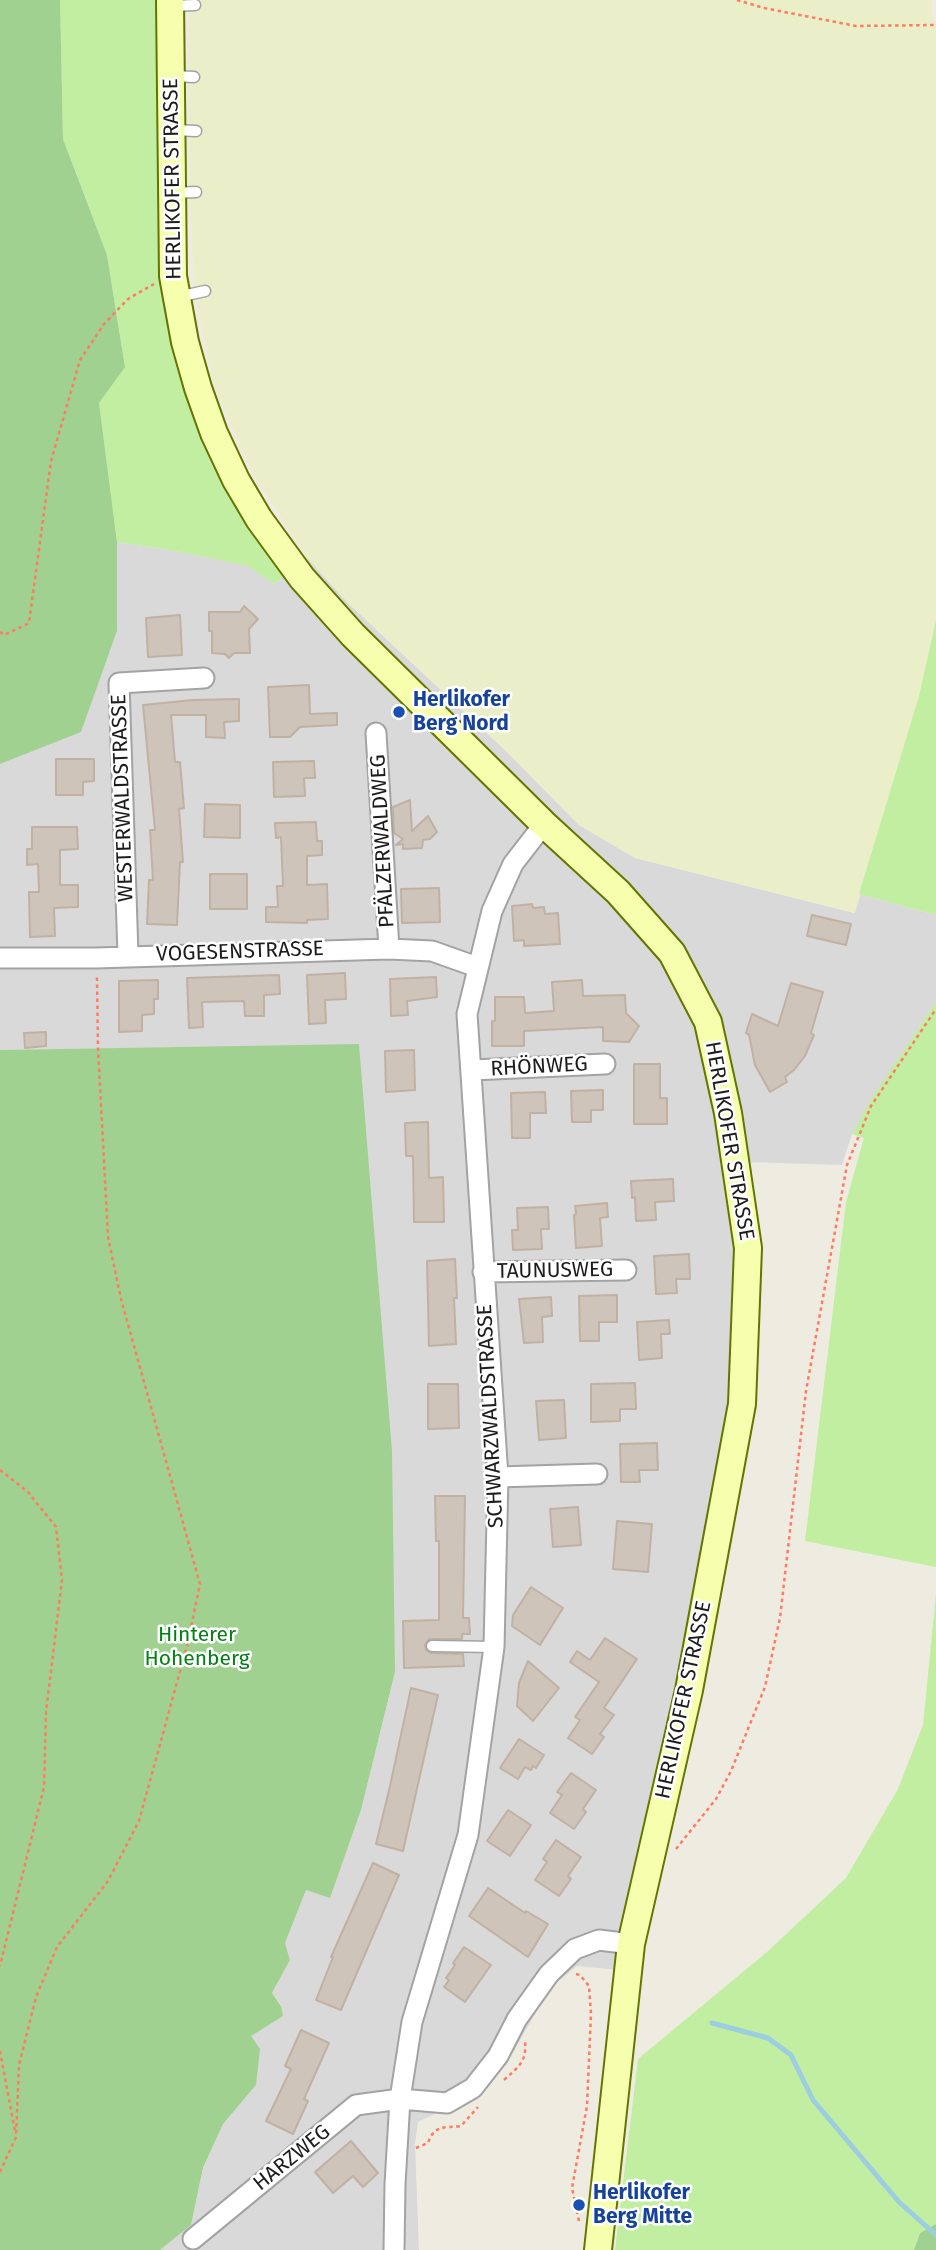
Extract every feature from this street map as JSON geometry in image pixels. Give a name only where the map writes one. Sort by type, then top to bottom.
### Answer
[{"type":"main road","name":"HERLIKOFER STRASSE","points":[[178,4],[184,193],[175,287],[185,342],[220,430],[236,480],[302,578],[334,608],[400,682],[544,824],[618,892],[672,953],[708,1022],[728,1113],[748,1248],[742,1404],[689,1690],[631,1944],[599,2244]]},
{"type":"street","name":"WESTERWALDSTRASSE","points":[[128,955],[119,682],[204,678]]},
{"type":"street","name":"PFÄLZERWALDWEG","points":[[376,733],[389,948]]},
{"type":"street","name":"SCHWARZWALDSTRASSE","points":[[394,2250],[400,2099],[412,2022],[468,1835],[494,1647],[498,1477],[467,1014],[492,911],[513,864],[544,824]]},
{"type":"street","name":"VOGESENSTRASSE","points":[[0,958],[96,958],[389,948],[432,951],[477,967]]},
{"type":"street","name":"RHÖNWEG","points":[[472,1070],[606,1064]]},
{"type":"street","name":"TAUNUSWEG","points":[[483,1272],[626,1270]]},
{"type":"street","points":[[498,1477],[597,1474]]},
{"type":"street","points":[[400,2099],[447,2103],[473,2088],[498,2056],[517,2019],[549,1974],[575,1949],[599,1940],[631,1944]]},
{"type":"street","name":"HARZWEG","points":[[193,2239],[356,2105],[400,2099]]},
{"type":"lane","points":[[175,287],[205,291]]},
{"type":"lane","points":[[432,1646],[494,1647]]},
{"type":"path","points":[[737,0],[856,26],[936,25]]},
{"type":"path","points":[[0,632],[4,635],[29,623],[51,461],[80,360],[104,324],[128,299],[153,284],[175,287]]},
{"type":"path","points":[[0,2172],[16,2137],[19,2065],[36,1997],[57,1947],[108,1881],[139,1821],[187,1646],[200,1584],[121,1299],[108,1237],[96,958]]},
{"type":"path","points":[[671,1856],[716,1799],[731,1771],[765,1687],[780,1618],[807,1391],[846,1166],[871,1106],[936,1009]]},
{"type":"path","points":[[0,1470],[28,1492],[56,1527],[62,1580],[46,1712],[44,1787],[0,1966]]},
{"type":"path","points":[[549,1974],[569,1972],[580,1975],[589,1986],[591,2014],[587,2106],[572,2188],[581,2236],[599,2244]]},
{"type":"path","points":[[0,2052],[16,2137]]},
{"type":"shaded area","points":[[117,542],[249,566],[274,584],[308,559],[349,604],[507,752],[579,825],[635,858],[854,913],[859,894],[936,915],[936,1002],[873,1097],[852,1134],[842,1165],[747,1162],[759,1259],[673,1804],[639,1972],[577,1966],[549,1989],[506,2065],[473,2095],[418,2122],[415,2143],[419,2250],[160,2250],[191,2225],[203,2169],[223,2124],[256,2085],[250,2036],[281,2005],[272,1993],[290,1960],[285,1943],[306,1890],[330,1897],[361,1810],[395,1672],[359,1045],[0,1050],[0,764],[81,731],[117,631]]},
{"type":"green space","points":[[0,0],[60,0],[63,139],[107,255],[125,367],[99,403],[117,542],[117,631],[81,732],[0,764]]},
{"type":"green space","points":[[60,0],[157,0],[158,177],[163,262],[174,342],[286,575],[274,584],[248,566],[117,542],[99,403],[125,366],[107,255],[63,139]]},
{"type":"green space","points":[[189,0],[932,0],[932,24],[936,25],[936,620],[919,696],[855,913],[635,858],[579,825],[507,752],[349,604],[308,559],[252,472],[215,388],[204,339],[194,281],[190,195]]},
{"type":"green space","points":[[936,620],[936,915],[859,894],[919,696]]},
{"type":"green space","points":[[936,1002],[936,1567],[805,1541],[846,1202],[864,1138],[852,1134],[873,1096]]},
{"type":"green space","name":"Hinterer Hohenberg","points":[[359,1044],[392,1451],[395,1672],[361,1810],[330,1898],[306,1890],[285,1943],[290,1960],[272,1993],[281,2006],[283,2016],[251,2036],[260,2049],[256,2085],[223,2124],[203,2168],[191,2225],[160,2250],[0,2250],[0,1050]]},
{"type":"green space","points":[[936,1594],[936,2224],[920,2233],[914,2250],[615,2250],[638,2059],[767,1952],[846,1878],[898,1789],[923,1725]]},
{"type":"green space","points":[[936,2224],[936,2250],[914,2250],[920,2233]]},
{"type":"building","points":[[244,606],[258,619],[249,629],[250,653],[234,653],[229,658],[225,654],[212,653],[209,612],[240,612]]},
{"type":"building","points":[[180,615],[182,655],[148,657],[146,618]]},
{"type":"building","points":[[309,685],[310,714],[337,713],[337,725],[300,727],[290,737],[270,737],[268,687]]},
{"type":"building","points":[[239,699],[239,721],[224,722],[225,738],[206,737],[206,715],[171,715],[175,762],[180,762],[184,808],[179,809],[183,862],[180,862],[177,925],[147,924],[149,880],[153,880],[150,830],[155,830],[143,705]]},
{"type":"building","points":[[56,759],[94,759],[94,781],[83,782],[83,795],[56,795]]},
{"type":"building","points":[[314,761],[315,778],[304,778],[305,796],[274,797],[273,762]]},
{"type":"building","points":[[410,800],[412,831],[428,816],[437,832],[430,839],[423,840],[422,848],[403,849],[403,844],[396,845],[403,839],[394,833],[393,807]]},
{"type":"building","points":[[205,804],[240,805],[240,838],[204,837]]},
{"type":"building","points":[[316,822],[317,841],[322,841],[322,855],[307,856],[307,885],[327,884],[328,919],[307,920],[307,923],[266,922],[266,907],[278,907],[277,886],[283,886],[281,837],[276,838],[275,823]]},
{"type":"building","points":[[32,827],[77,827],[78,849],[60,850],[60,885],[78,885],[78,907],[54,908],[55,936],[30,937],[29,892],[39,892],[38,864],[27,865],[27,849],[32,849]]},
{"type":"building","points":[[210,874],[247,874],[247,909],[210,909]]},
{"type":"building","points":[[439,888],[440,922],[402,923],[401,889]]},
{"type":"building","points":[[532,904],[533,908],[544,907],[545,914],[558,913],[560,944],[524,946],[524,940],[514,941],[512,906]]},
{"type":"building","points":[[812,915],[851,924],[846,945],[807,936]]},
{"type":"building","points":[[345,973],[346,999],[325,1000],[326,1023],[309,1024],[307,975]]},
{"type":"building","points":[[279,975],[280,994],[264,995],[264,1016],[245,1016],[244,1001],[202,1002],[203,1027],[189,1028],[187,978]]},
{"type":"building","points":[[436,977],[437,997],[407,1001],[408,1015],[391,1016],[390,979]]},
{"type":"building","points":[[158,980],[158,999],[154,999],[154,1014],[142,1015],[142,1031],[119,1032],[119,981]]},
{"type":"building","points":[[582,980],[583,996],[625,995],[626,1013],[639,1026],[629,1042],[603,1041],[603,1027],[524,1031],[524,1046],[492,1046],[495,997],[524,997],[525,1013],[554,1011],[552,982]]},
{"type":"building","points":[[791,983],[823,992],[811,1033],[814,1035],[805,1056],[785,1077],[787,1082],[770,1092],[755,1065],[749,1035],[746,1033],[752,1014],[778,1026]]},
{"type":"building","points":[[46,1032],[46,1046],[25,1048],[24,1033]]},
{"type":"building","points":[[414,1050],[415,1090],[386,1092],[385,1051]]},
{"type":"building","points":[[634,1064],[660,1064],[660,1098],[667,1098],[667,1124],[634,1124]]},
{"type":"building","points":[[603,1090],[603,1110],[591,1110],[591,1122],[572,1122],[571,1091]]},
{"type":"building","points":[[545,1092],[546,1113],[530,1113],[530,1138],[512,1138],[511,1093]]},
{"type":"building","points":[[428,1122],[429,1178],[443,1177],[444,1222],[414,1222],[413,1156],[406,1156],[405,1123]]},
{"type":"building","points":[[673,1179],[674,1201],[655,1202],[656,1220],[636,1221],[631,1181]]},
{"type":"building","points":[[607,1203],[608,1217],[600,1218],[602,1246],[576,1248],[575,1206]]},
{"type":"building","points":[[548,1207],[549,1229],[541,1229],[542,1249],[513,1250],[512,1230],[518,1230],[517,1208]]},
{"type":"building","points":[[689,1254],[690,1279],[676,1279],[677,1293],[656,1294],[654,1256]]},
{"type":"building","points":[[455,1259],[456,1344],[429,1346],[427,1261]]},
{"type":"building","points":[[617,1295],[617,1322],[599,1322],[599,1341],[580,1341],[579,1296]]},
{"type":"building","points":[[551,1297],[552,1316],[542,1317],[543,1342],[524,1343],[519,1299]]},
{"type":"building","points":[[669,1320],[670,1334],[661,1334],[662,1358],[639,1360],[637,1322]]},
{"type":"building","points":[[635,1383],[636,1409],[620,1409],[620,1421],[591,1422],[591,1384]]},
{"type":"building","points":[[428,1384],[458,1384],[459,1428],[428,1429]]},
{"type":"building","points":[[564,1400],[566,1438],[539,1440],[536,1401]]},
{"type":"building","points":[[657,1443],[658,1470],[639,1470],[640,1482],[621,1482],[620,1444]]},
{"type":"building","points":[[435,1496],[465,1496],[463,1618],[469,1618],[470,1634],[462,1634],[462,1639],[429,1639],[425,1645],[426,1650],[431,1653],[463,1654],[464,1666],[404,1668],[403,1621],[439,1620],[439,1541],[436,1541]]},
{"type":"building","points":[[578,1507],[581,1545],[553,1547],[550,1509]]},
{"type":"building","points":[[617,1521],[652,1524],[648,1572],[613,1569]]},
{"type":"building","points":[[531,1587],[563,1608],[540,1645],[512,1626],[513,1615]]},
{"type":"building","points":[[605,1638],[637,1659],[604,1708],[614,1715],[600,1734],[604,1737],[592,1754],[568,1738],[580,1720],[575,1717],[599,1682],[570,1662],[577,1651],[590,1660]]},
{"type":"building","points":[[528,1661],[559,1688],[533,1721],[517,1706],[519,1683]]},
{"type":"building","points":[[411,1688],[438,1695],[403,1851],[376,1844]]},
{"type":"building","points":[[519,1739],[544,1755],[536,1768],[533,1766],[531,1770],[525,1767],[518,1779],[500,1768]]},
{"type":"building","points":[[571,1773],[596,1790],[574,1829],[550,1813],[562,1795],[557,1792]]},
{"type":"building","points":[[508,1810],[531,1825],[510,1856],[487,1841]]},
{"type":"building","points":[[556,1840],[581,1857],[559,1896],[535,1880],[547,1862],[543,1859]]},
{"type":"building","points":[[373,1863],[399,1875],[341,2010],[316,2000],[331,1957]]},
{"type":"building","points":[[488,1888],[525,1913],[526,1911],[548,1924],[528,1957],[469,1916]]},
{"type":"building","points":[[464,1947],[491,1965],[465,2002],[444,1987],[449,1980],[446,1978],[455,1965],[453,1963]]},
{"type":"building","points":[[301,2030],[329,2043],[304,2099],[308,2101],[293,2134],[266,2121],[291,2069],[285,2066]]},
{"type":"building","points":[[351,2141],[378,2173],[363,2187],[353,2176],[333,2193],[315,2172]]},
{"type":"waterway","points":[[712,2023],[768,2038],[791,2055],[813,2100],[899,2202],[936,2235]]},
{"type":"place","name":"Herlikofer Berg Nord","points":[[399,712]]},
{"type":"place","name":"Herlikofer Berg Mitte","points":[[579,2205]]}]
